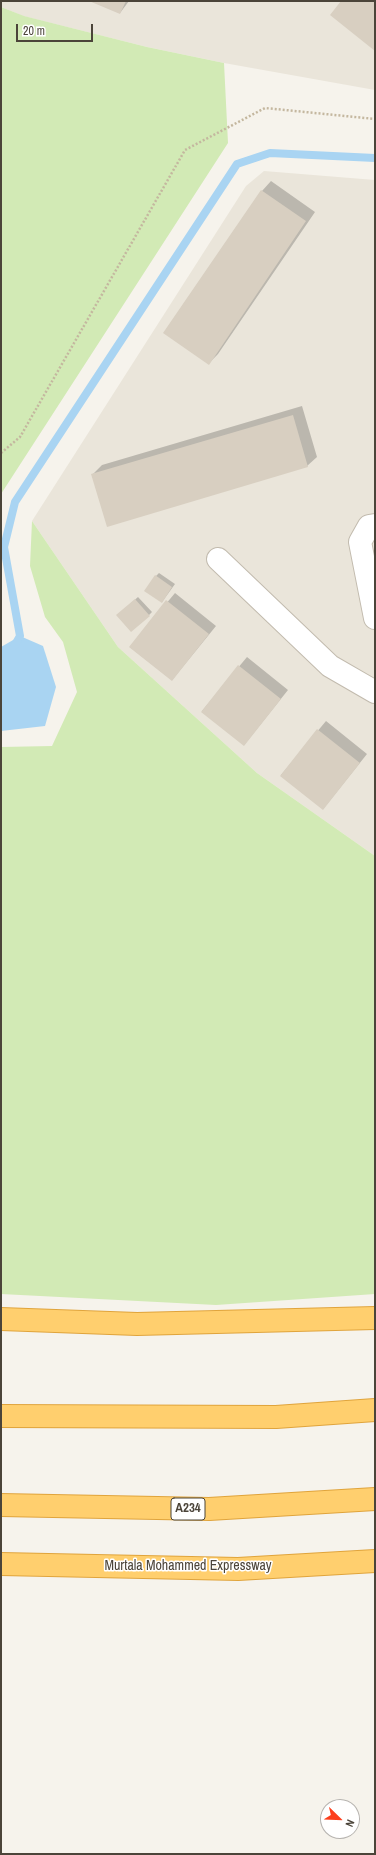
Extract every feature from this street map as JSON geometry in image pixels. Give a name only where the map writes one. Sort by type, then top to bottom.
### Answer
[{"type":"highway","points":[[1,1319],[137,1324],[375,1318]]},
{"type":"highway","points":[[1,1416],[276,1417],[375,1410]]},
{"type":"highway","name":"A234","points":[[1,1504],[209,1510],[375,1498]]},
{"type":"highway","name":"Murtala Mohammed Expressway","points":[[1,1564],[238,1569],[375,1561]]},
{"type":"street","points":[[375,525],[369,526],[360,542],[375,618]]},
{"type":"street","points":[[218,559],[330,666],[375,692]]},
{"type":"path","points":[[1,453],[20,437],[185,150],[265,108],[375,119]]},
{"type":"shaded area","points":[[1,1],[375,1],[375,90],[224,63],[147,47],[23,16],[1,7]]},
{"type":"shaded area","points":[[264,171],[375,180],[375,856],[257,773],[118,647],[32,521],[246,186]]},
{"type":"green space","points":[[1,7],[24,16],[147,47],[224,63],[228,143],[1,494]]},
{"type":"green space","points":[[32,521],[118,647],[257,773],[375,856],[375,1294],[216,1305],[1,1294],[1,747],[52,746],[77,692],[63,642],[45,617],[30,566]]},
{"type":"water","points":[[20,636],[43,646],[56,687],[45,726],[1,731],[1,647]]},
{"type":"building","points":[[89,1],[126,1],[120,14]]},
{"type":"building","points":[[341,1],[375,1],[375,51],[330,15]]},
{"type":"building","points":[[261,190],[306,221],[209,365],[163,333]]},
{"type":"building","points":[[293,415],[308,467],[107,527],[91,474]]},
{"type":"building","points":[[155,575],[172,587],[162,603],[144,591]]},
{"type":"building","points":[[135,599],[150,616],[131,632],[116,615]]},
{"type":"building","points":[[166,600],[209,634],[172,681],[129,647]]},
{"type":"building","points":[[238,665],[281,699],[244,746],[201,712]]},
{"type":"building","points":[[317,729],[360,763],[323,810],[280,776]]},
{"type":"waterway","points":[[15,645],[20,636],[4,547],[15,502],[237,164],[270,153],[375,158]]}]
